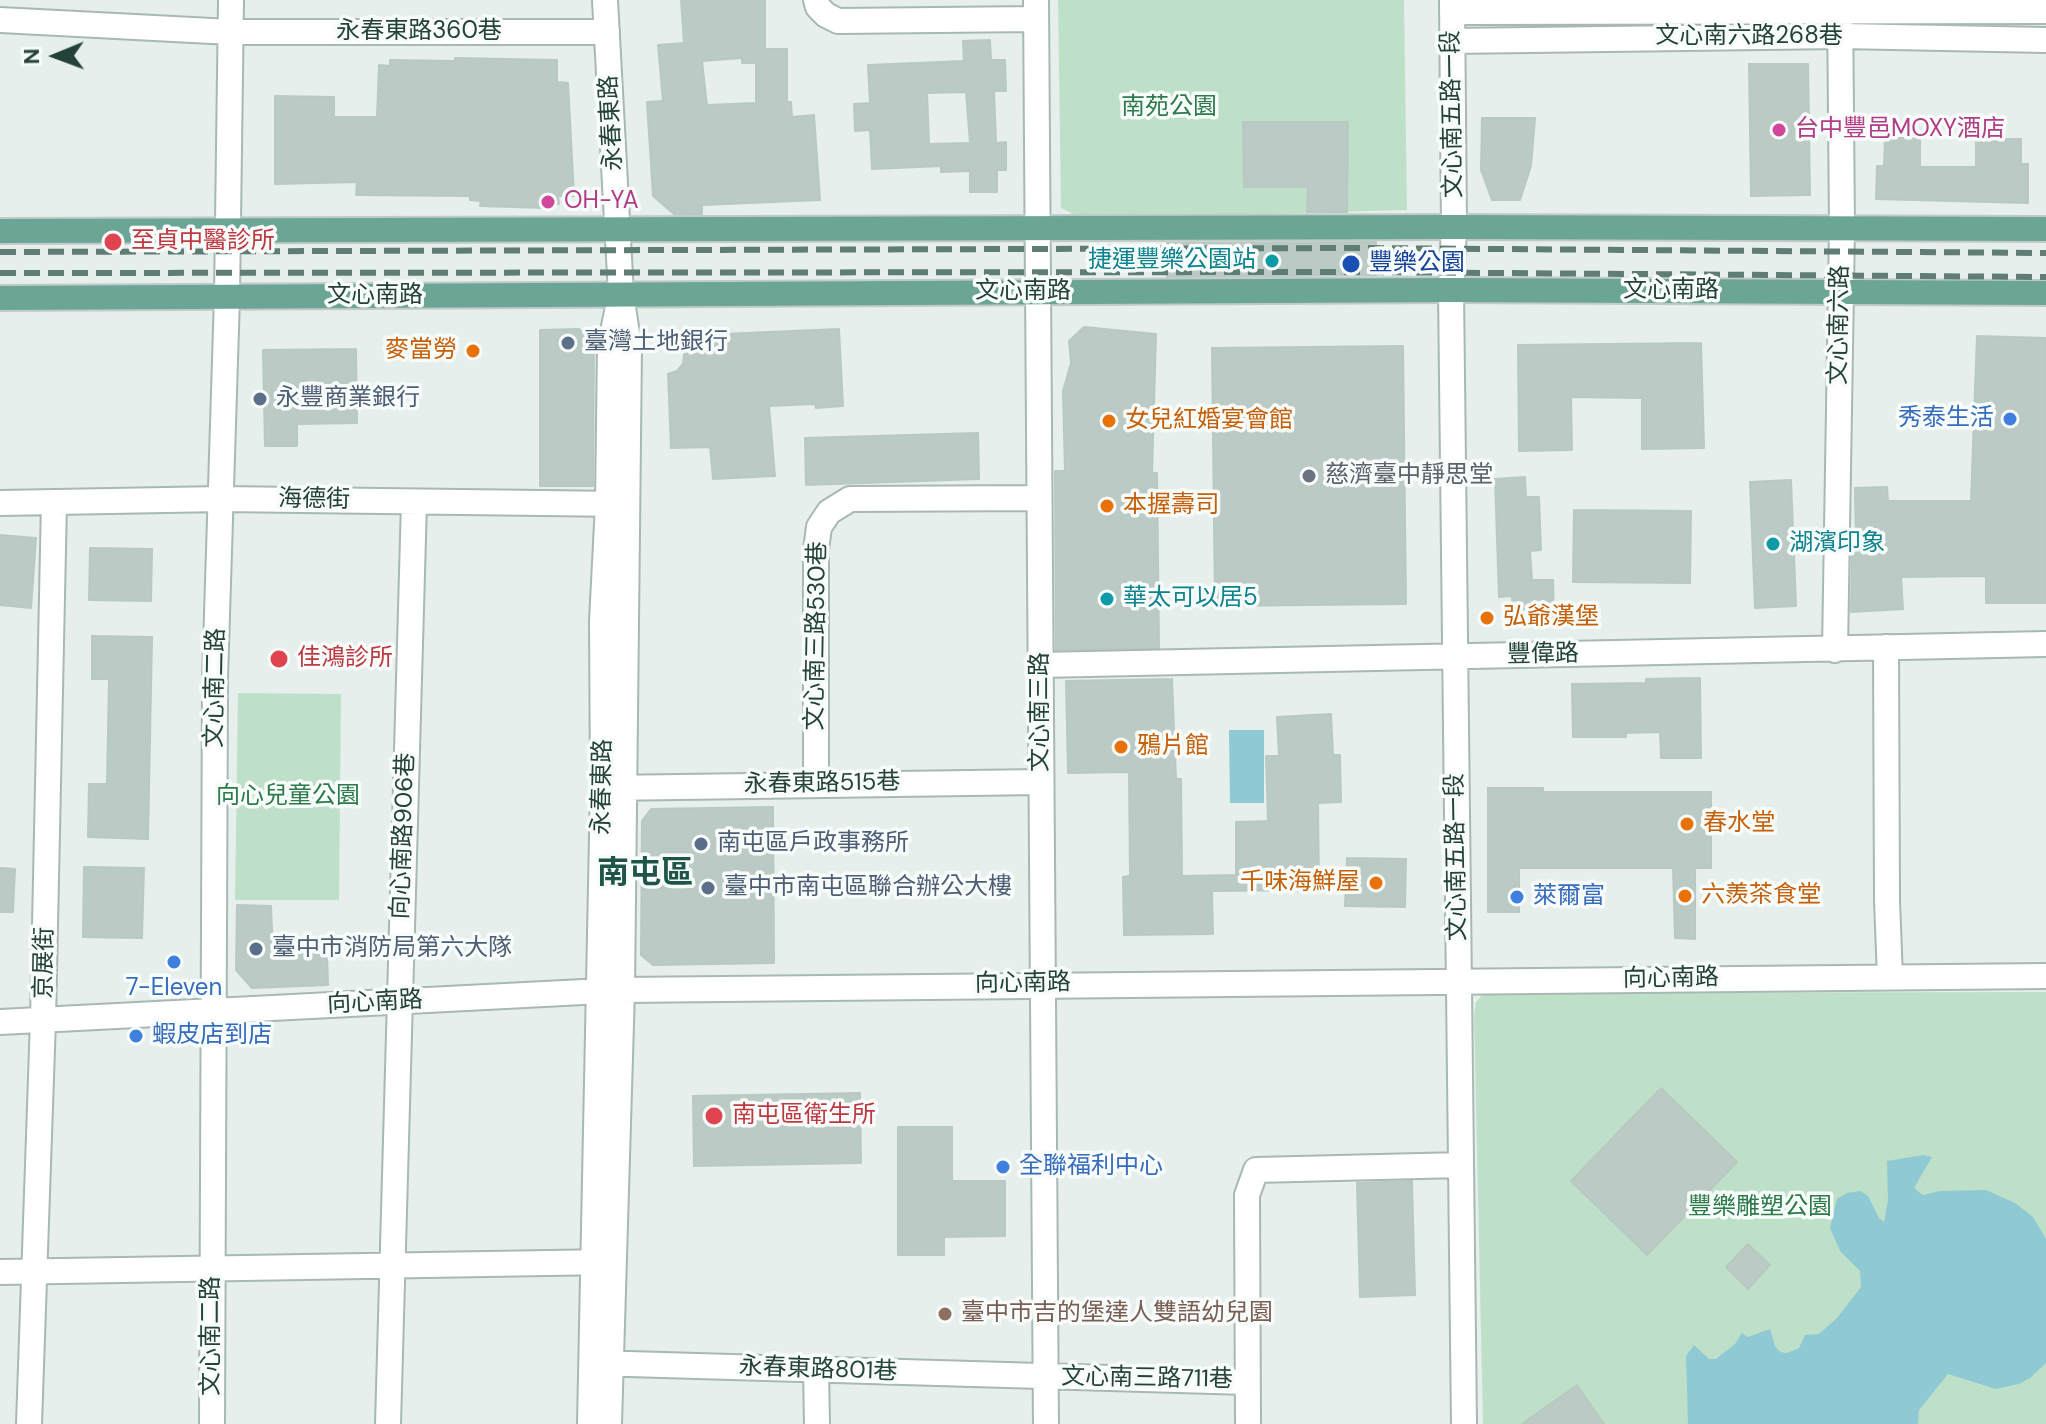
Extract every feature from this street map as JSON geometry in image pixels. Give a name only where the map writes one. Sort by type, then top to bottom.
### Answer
[{"type":"main road","points":[[0,231],[1454,227],[2046,229]]},
{"type":"main road","name":"文心南路","points":[[0,298],[1451,290],[2046,293]]},
{"type":"street","name":"文心南二路","points":[[212,1424],[215,678],[227,297],[231,0]]},
{"type":"street","name":"永春東路","points":[[590,1424],[601,1363],[604,1262],[617,1083],[610,990],[617,504],[610,346],[621,294],[605,0]]},
{"type":"street","points":[[816,0],[826,15],[838,21],[1036,10]]},
{"type":"street","points":[[1643,5],[1643,37]]},
{"type":"street","name":"文心南六路","points":[[1835,650],[1842,228],[1840,5]]},
{"type":"street","name":"文心南六路268巷","points":[[1452,6],[2038,7]]},
{"type":"street","name":"文心南五路一段","points":[[1452,6],[1454,227],[1451,290],[1464,1424]]},
{"type":"street","points":[[2038,7],[2040,40]]},
{"type":"street","name":"文心南三路","points":[[1036,10],[1046,1424]]},
{"type":"street","name":"永春東路360巷","points":[[0,20],[231,32],[607,32]]},
{"type":"street","name":"文心南六路268巷","points":[[1452,41],[1841,36],[2040,40]]},
{"type":"street","name":"文心南三路530巷","points":[[816,785],[816,550],[819,527],[829,512],[850,499],[1039,498]]},
{"type":"street","name":"海德街","points":[[0,503],[221,499],[617,504]]},
{"type":"street","name":"京展街","points":[[29,1424],[43,1020],[54,502]]},
{"type":"street","name":"向心南路906巷","points":[[388,1424],[414,502]]},
{"type":"street","name":"豐偉路","points":[[1040,665],[2046,644]]},
{"type":"street","points":[[1886,647],[1890,977]]},
{"type":"street","name":"永春東路515巷","points":[[614,787],[1041,782]]},
{"type":"street","name":"向心南路","points":[[0,1022],[610,990],[2046,976]]},
{"type":"street","points":[[1248,1424],[1247,1195],[1256,1170],[1461,1165]]},
{"type":"street","points":[[0,1272],[604,1262]]},
{"type":"street","name":"永春東路","points":[[601,1363],[609,1424]]},
{"type":"street","name":"永春東路801巷","points":[[601,1363],[1046,1377]]},
{"type":"street","points":[[816,1370],[817,1424]]},
{"type":"street","name":"文心南三路711巷","points":[[1046,1377],[1247,1382]]},
{"type":"green space","name":"南苑公園","points":[[1058,0],[1404,0],[1407,210],[1084,219],[1061,208]]},
{"type":"green space","name":"向心兒童公園","points":[[238,693],[341,694],[339,900],[235,900]]},
{"type":"green space","name":"豐樂雕塑公園","points":[[2046,992],[2046,1424],[1483,1424],[1474,1015],[1476,1002],[1481,996],[1490,993]]},
{"type":"water","points":[[1229,730],[1264,730],[1264,803],[1230,803]]},
{"type":"water","points":[[1923,1155],[1932,1157],[1914,1188],[1923,1195],[1940,1191],[1986,1190],[2015,1203],[2033,1217],[2046,1239],[2046,1363],[2019,1384],[1996,1389],[1948,1374],[1919,1410],[1918,1424],[1688,1424],[1686,1356],[1694,1345],[1709,1359],[1716,1359],[1735,1344],[1742,1333],[1748,1337],[1770,1329],[1775,1346],[1780,1352],[1787,1353],[1799,1348],[1805,1335],[1819,1334],[1837,1318],[1861,1287],[1860,1271],[1840,1251],[1830,1228],[1837,1199],[1860,1191],[1868,1196],[1884,1222],[1888,1200],[1887,1161]]},
{"type":"building","points":[[681,0],[765,0],[765,49],[787,49],[787,102],[791,102],[792,117],[814,115],[820,200],[702,205],[702,214],[674,214],[653,196],[647,102],[663,101],[658,45],[684,43]],"holes":[[[742,58],[742,63],[756,63],[756,103],[707,105],[702,61]]]},
{"type":"building","points":[[990,40],[991,60],[1005,60],[1006,91],[994,91],[996,143],[1006,142],[1006,170],[997,170],[997,192],[970,192],[970,171],[941,172],[941,166],[872,169],[870,130],[855,131],[854,104],[870,103],[868,65],[964,61],[963,41]],"holes":[[[966,92],[970,143],[929,144],[927,93]]]},
{"type":"building","points":[[455,58],[557,60],[557,82],[568,83],[574,196],[558,196],[559,204],[546,203],[546,208],[480,206],[481,201],[470,200],[470,196],[356,195],[357,182],[275,184],[275,96],[334,97],[334,117],[377,117],[379,65],[390,66],[390,60],[455,61]]},
{"type":"building","name":"台中豐邑MOXY酒店","points":[[1749,64],[1808,64],[1810,195],[1751,196]]},
{"type":"building","points":[[1482,118],[1535,118],[1531,166],[1520,200],[1492,200],[1481,170]]},
{"type":"building","name":"捷運豐樂公園站","points":[[1243,122],[1348,122],[1347,212],[1307,212],[1308,187],[1244,187]]},
{"type":"building","points":[[1885,138],[1920,138],[1920,167],[1976,167],[1976,139],[2021,139],[2021,164],[2028,164],[2028,203],[1876,199],[1877,166],[1884,166]]},
{"type":"building","points":[[1376,242],[1376,275],[1167,277],[1167,243]]},
{"type":"building","points":[[1084,327],[1156,334],[1152,473],[1157,473],[1159,648],[1056,650],[1055,471],[1065,471],[1063,391],[1071,363],[1069,341]]},
{"type":"building","points":[[579,329],[594,342],[593,486],[540,486],[540,330]]},
{"type":"building","points":[[839,329],[843,406],[769,406],[775,476],[713,479],[710,447],[671,448],[668,374],[677,371],[683,364],[685,347],[677,336]]},
{"type":"building","name":"秀泰生活","points":[[1977,336],[2046,338],[2046,603],[1986,603],[1986,576],[1901,577],[1903,609],[1851,612],[1852,547],[1856,547],[1855,488],[1887,487],[1888,501],[1971,501]]},
{"type":"building","points":[[1701,343],[1704,448],[1642,449],[1642,398],[1571,397],[1572,450],[1519,451],[1518,345]]},
{"type":"building","name":"慈濟臺中靜思堂","points":[[1403,346],[1406,604],[1215,606],[1212,348]]},
{"type":"building","points":[[356,349],[357,423],[297,424],[297,446],[265,446],[263,350]]},
{"type":"building","points":[[978,433],[979,479],[806,485],[805,438]]},
{"type":"building","points":[[1525,477],[1526,497],[1539,497],[1541,550],[1530,551],[1532,580],[1553,580],[1554,619],[1513,621],[1512,596],[1499,597],[1495,479]]},
{"type":"building","name":"湖濱印象","points":[[1791,480],[1796,606],[1755,608],[1750,482]]},
{"type":"building","points":[[1574,510],[1691,511],[1690,583],[1573,582]]},
{"type":"building","points":[[0,535],[36,538],[31,608],[0,605]]},
{"type":"building","points":[[90,548],[152,549],[151,601],[89,600]]},
{"type":"building","points":[[92,636],[152,637],[148,839],[88,837],[89,784],[107,784],[109,679],[92,679]]},
{"type":"building","points":[[1700,678],[1701,758],[1661,758],[1660,732],[1626,733],[1626,737],[1573,737],[1572,684],[1646,683],[1646,679]]},
{"type":"building","points":[[1172,679],[1176,779],[1181,779],[1182,876],[1236,875],[1236,822],[1268,821],[1266,756],[1279,756],[1277,717],[1331,714],[1333,755],[1340,755],[1341,802],[1318,803],[1319,890],[1212,891],[1213,934],[1124,935],[1123,877],[1130,876],[1129,772],[1068,773],[1066,681]]},
{"type":"building","points":[[1488,788],[1543,788],[1543,792],[1711,792],[1711,868],[1695,868],[1695,939],[1675,938],[1673,868],[1519,868],[1519,912],[1488,912]]},
{"type":"building","name":"臺中市南屯區聯合辦公大樓","points":[[773,807],[774,963],[653,965],[641,955],[642,821],[651,809]]},
{"type":"building","name":"千味海鮮屋","points":[[1347,858],[1406,859],[1405,907],[1345,906]]},
{"type":"building","points":[[84,867],[144,868],[142,938],[83,937]]},
{"type":"building","points":[[0,868],[15,869],[13,912],[0,912]]},
{"type":"building","name":"臺中市消防局第六大隊","points":[[237,905],[271,906],[273,953],[327,954],[328,985],[252,988],[236,970]]},
{"type":"building","points":[[1661,1088],[1737,1162],[1647,1255],[1571,1181]]},
{"type":"building","points":[[860,1093],[861,1163],[694,1166],[693,1096]]},
{"type":"building","points":[[898,1127],[952,1127],[952,1181],[1005,1181],[1005,1236],[944,1237],[944,1255],[898,1255]]},
{"type":"building","points":[[1412,1181],[1415,1295],[1360,1297],[1357,1183]]},
{"type":"building","points":[[1748,1244],[1770,1265],[1748,1289],[1726,1267]]},
{"type":"building","points":[[1577,1385],[1604,1424],[1522,1424]]},
{"type":"railway","points":[[0,252],[1358,248],[2046,253]]},
{"type":"railway","points":[[0,273],[1357,272],[2046,277]]},
{"type":"place","name":"台中豐邑MOXY酒店","points":[[1779,130]]},
{"type":"place","name":"OH-YA","points":[[548,202]]},
{"type":"place","name":"至貞中醫診所","points":[[113,242]]},
{"type":"place","name":"捷運豐樂公園站","points":[[1272,261]]},
{"type":"place","name":"豐樂公園","points":[[1351,264]]},
{"type":"place","name":"臺灣土地銀行","points":[[568,343]]},
{"type":"place","name":"麥當勞","points":[[473,351]]},
{"type":"place","name":"永豐商業銀行","points":[[260,399]]},
{"type":"place","name":"秀泰生活","points":[[2010,419]]},
{"type":"place","name":"女兒紅婚宴會館","points":[[1109,421]]},
{"type":"place","name":"慈濟臺中靜思堂","points":[[1309,476]]},
{"type":"place","name":"本握壽司","points":[[1107,506]]},
{"type":"place","name":"湖濱印象","points":[[1773,544]]},
{"type":"place","name":"華太可以居5","points":[[1107,599]]},
{"type":"place","name":"弘爺漢堡","points":[[1487,618]]},
{"type":"place","name":"佳鴻診所","points":[[279,659]]},
{"type":"place","name":"鴉片館","points":[[1121,747]]},
{"type":"place","name":"春水堂","points":[[1687,824]]},
{"type":"place","name":"南屯區戶政事務所","points":[[701,844]]},
{"type":"place","name":"千味海鮮屋","points":[[1376,883]]},
{"type":"place","name":"臺中市南屯區聯合辦公大樓","points":[[708,888]]},
{"type":"place","name":"六羨茶食堂","points":[[1685,896]]},
{"type":"place","name":"萊爾富","points":[[1517,897]]},
{"type":"place","name":"臺中市消防局第六大隊","points":[[256,949]]},
{"type":"place","name":"7-Eleven","points":[[174,962]]},
{"type":"place","name":"蝦皮店到店","points":[[136,1036]]},
{"type":"place","name":"南屯區衛生所","points":[[714,1116]]},
{"type":"place","name":"全聯福利中心","points":[[1003,1167]]},
{"type":"place","name":"臺中市吉的堡達人雙語幼兒園","points":[[945,1314]]},
{"type":"district","name":"南屯區","points":[[645,875]]}]
